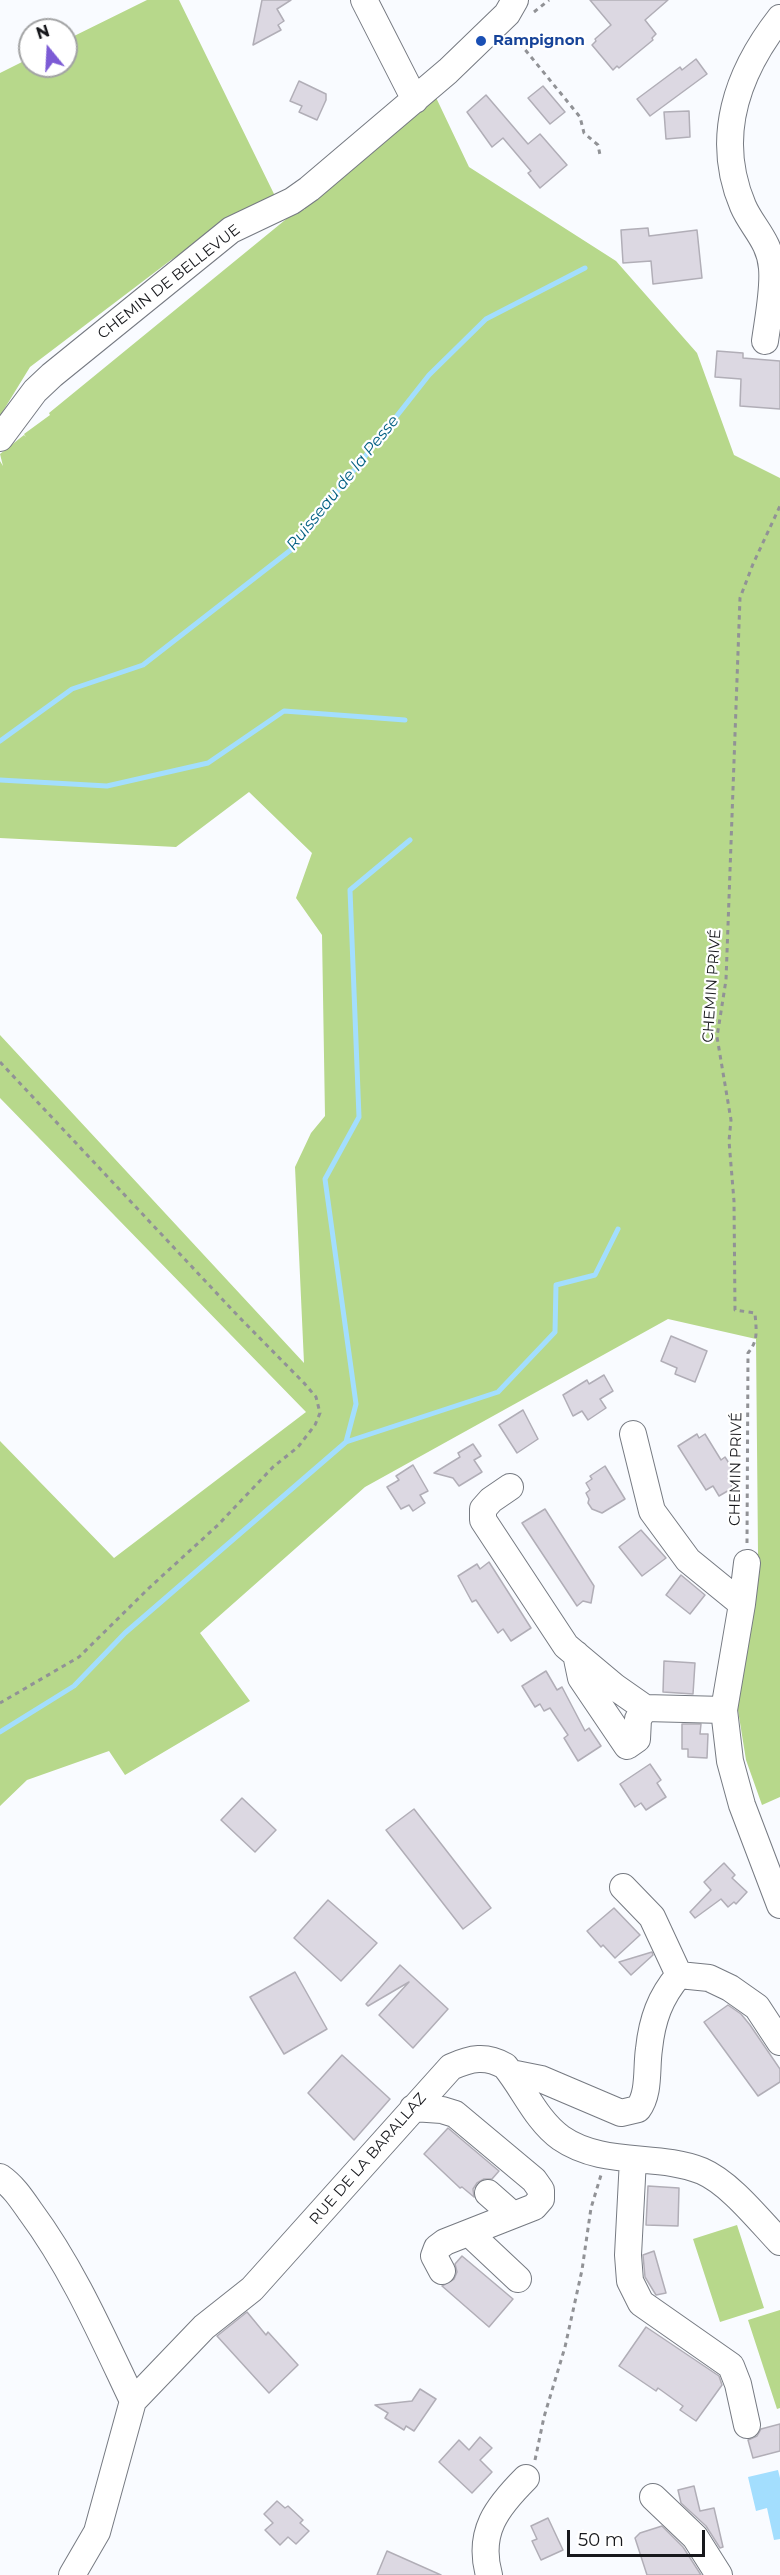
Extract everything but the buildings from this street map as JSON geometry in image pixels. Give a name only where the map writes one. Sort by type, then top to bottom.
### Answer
[{"type":"street","points":[[364,0],[415,100]]},
{"type":"street","name":"CHEMIN DE BELLEVUE","points":[[501,31],[515,0]]},
{"type":"street","name":"CHEMIN DE BELLEVUE","points":[[0,438],[35,391],[52,375],[231,230],[292,201],[501,31],[529,0]]},
{"type":"street","points":[[765,341],[772,267],[766,244],[743,207],[729,160],[731,119],[743,76],[780,18]]},
{"type":"street","points":[[633,1434],[652,1511],[688,1560],[742,1604]]},
{"type":"street","points":[[510,1487],[491,1500],[483,1509],[483,1520],[566,1646],[615,1687],[645,1708],[724,1710]]},
{"type":"street","points":[[747,1563],[724,1710],[730,1761],[742,1805],[780,1905]]},
{"type":"street","points":[[576,1654],[581,1678],[627,1746],[637,1739],[638,1719],[645,1708]]},
{"type":"street","points":[[623,1887],[652,1917],[679,1975]]},
{"type":"street","points":[[679,1975],[709,1977],[730,1988],[757,2007],[780,2042]]},
{"type":"street","points":[[511,2073],[541,2079],[621,2113],[638,2109],[645,2100],[649,2048],[655,2015],[666,1991],[679,1975]]},
{"type":"street","name":"RUE DE LA BARALLAZ","points":[[72,2575],[97,2532],[133,2401],[204,2327],[252,2289],[451,2067],[469,2059],[482,2058],[497,2061],[511,2073],[543,2121],[561,2138],[606,2156],[682,2165],[703,2172],[721,2183],[780,2242]]},
{"type":"street","points":[[413,2108],[442,2109],[455,2114],[534,2180],[541,2190],[542,2199],[534,2207],[445,2242],[436,2248],[434,2256],[442,2271]]},
{"type":"street","points":[[633,2159],[628,2255],[630,2281],[641,2303],[731,2366],[738,2384],[747,2425]]},
{"type":"street","points":[[0,2177],[10,2184],[46,2232],[78,2287],[133,2401]]},
{"type":"street","points":[[488,2193],[513,2216]]},
{"type":"street","points":[[469,2233],[518,2279]]},
{"type":"street","points":[[489,2575],[486,2540],[490,2520],[506,2498],[526,2478]]},
{"type":"street","points":[[653,2498],[695,2537],[719,2575]]},
{"type":"path","points":[[501,31],[580,117],[584,133],[598,145],[600,155]]},
{"type":"path","name":"CHEMIN PRIVÉ","points":[[747,1563],[748,1353],[754,1346],[757,1333],[755,1313],[735,1310],[734,1201],[729,1141],[731,1120],[717,1037],[726,980],[740,598],[780,506]]},
{"type":"path","points":[[0,1062],[238,1316],[304,1383],[316,1397],[320,1413],[315,1425],[298,1447],[273,1467],[218,1525],[149,1588],[79,1657],[0,1703]]},
{"type":"path","points":[[526,2478],[537,2456],[544,2417],[565,2347],[582,2270],[591,2208],[606,2156]]},
{"type":"green space","points":[[147,0],[179,0],[275,196],[171,260],[30,367],[0,416],[0,73],[18,64],[18,78],[78,78],[78,34]]},
{"type":"green space","points":[[431,87],[469,167],[616,261],[697,353],[734,455],[780,478],[780,1797],[762,1805],[746,1760],[737,1704],[758,1554],[756,1339],[668,1319],[365,1487],[200,1633],[250,1701],[125,1775],[109,1751],[27,1780],[0,1806],[0,1441],[114,1558],[306,1412],[0,1098],[0,1035],[304,1363],[295,1167],[311,1133],[325,1116],[322,935],[296,898],[312,853],[249,792],[176,847],[0,838],[0,461],[3,466],[0,454],[24,435],[26,437],[24,434],[50,415],[49,413],[301,207],[305,210],[302,205]]},
{"type":"green space","points":[[737,2225],[764,2308],[720,2322],[693,2239]]},
{"type":"green space","points":[[780,2310],[780,2408],[777,2409],[748,2320]]},
{"type":"water","points":[[778,2470],[780,2539],[774,2540],[767,2508],[756,2511],[748,2477]]},
{"type":"waterway","name":"Ruisseau de la Pesse","points":[[0,741],[72,689],[143,665],[292,549],[429,375],[486,319],[585,268]]},
{"type":"waterway","points":[[0,780],[107,786],[208,763],[284,711],[405,720]]},
{"type":"waterway","points":[[0,1732],[74,1686],[125,1633],[346,1442],[356,1404],[325,1179],[359,1117],[350,890],[410,840]]},
{"type":"waterway","points":[[346,1442],[498,1392],[555,1332],[556,1285],[595,1275],[618,1229]]},
{"type":"place","name":"Rampignon","points":[[481,41]]}]
